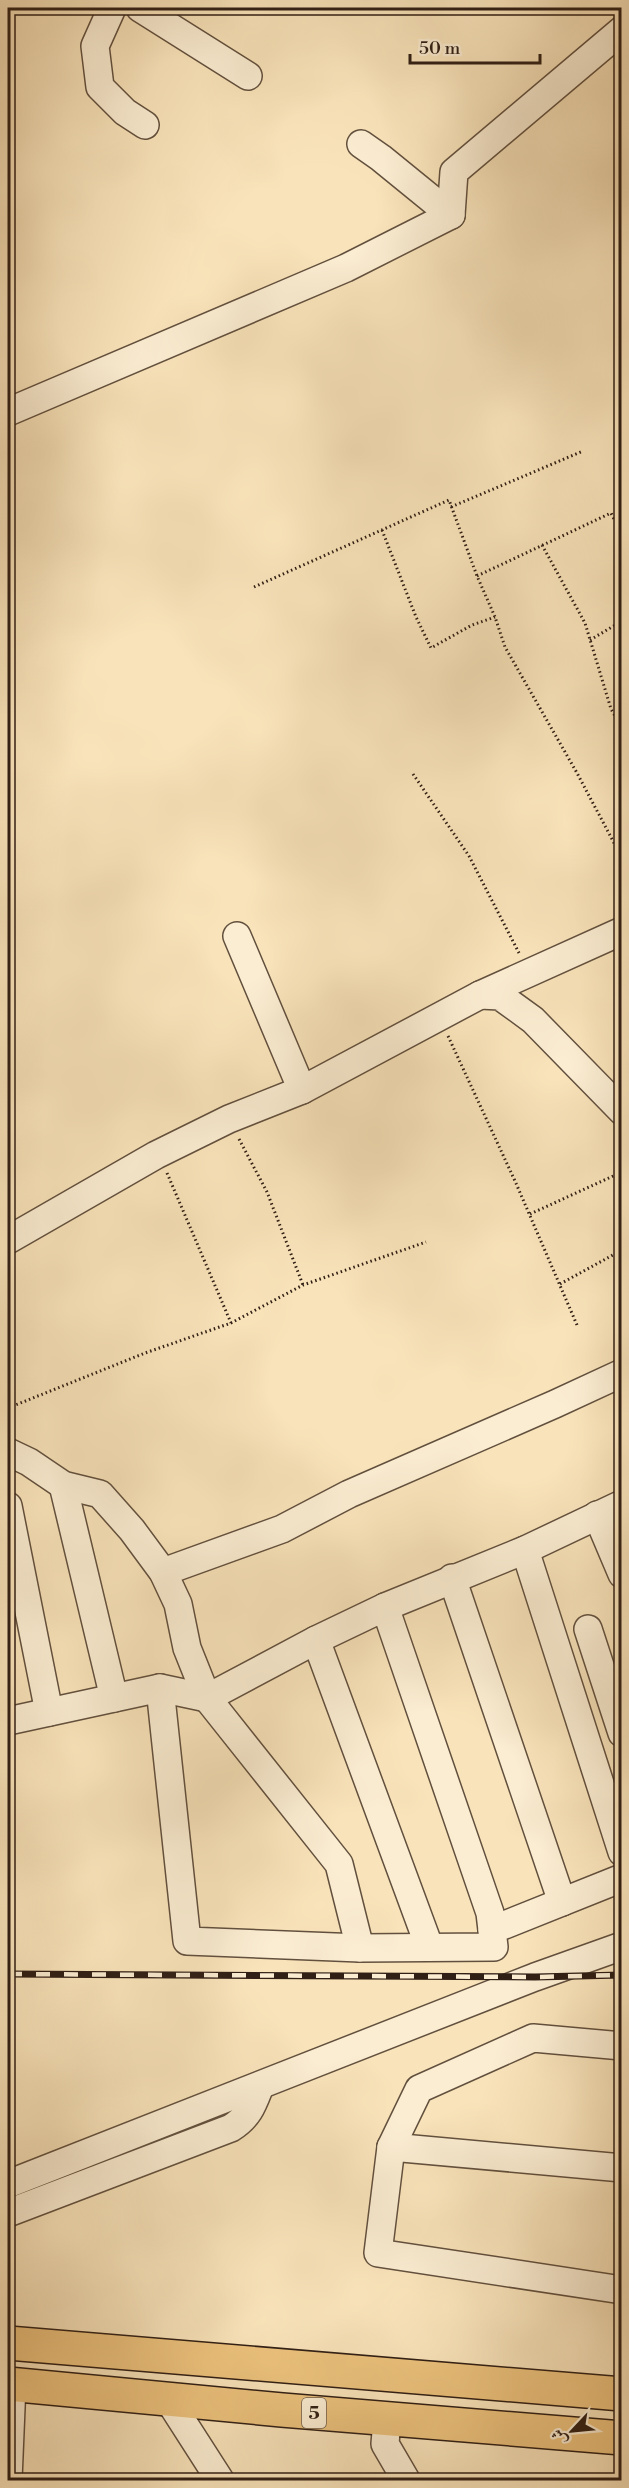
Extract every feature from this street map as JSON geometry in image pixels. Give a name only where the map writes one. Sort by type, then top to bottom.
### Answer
[{"type":"main road","name":"5","points":[[8,2343],[621,2394]]},
{"type":"main road","name":"5","points":[[10,2384],[174,2409],[387,2419],[621,2438]]},
{"type":"street","points":[[112,8],[95,45],[100,87],[125,112],[145,124]]},
{"type":"street","points":[[141,8],[248,76]]},
{"type":"street","points":[[451,215],[454,172],[621,30]]},
{"type":"street","points":[[361,144],[451,215]]},
{"type":"street","points":[[8,412],[346,268],[451,215]]},
{"type":"street","points":[[8,1240],[156,1155],[229,1119],[302,1090],[480,995],[621,931]]},
{"type":"street","points":[[237,936],[302,1090]]},
{"type":"street","points":[[480,995],[500,996],[533,1020],[621,1111]]},
{"type":"street","points":[[163,1572],[282,1529],[349,1494],[621,1373]]},
{"type":"street","points":[[8,1452],[29,1462],[63,1485],[100,1494],[132,1530],[163,1572],[178,1604],[187,1648],[207,1698],[339,1864],[360,1948]]},
{"type":"street","points":[[63,1485],[114,1698]]},
{"type":"street","points":[[8,1721],[160,1688],[207,1698],[316,1640],[385,1607],[525,1550],[621,1504]]},
{"type":"street","points":[[8,1506],[48,1712]]},
{"type":"street","points":[[597,1515],[621,1574]]},
{"type":"street","points":[[525,1550],[621,1852]]},
{"type":"street","points":[[452,1578],[562,1902]]},
{"type":"street","points":[[160,1688],[187,1941],[360,1948],[494,1947],[490,1913],[385,1607]]},
{"type":"street","points":[[588,1629],[621,1733]]},
{"type":"street","points":[[316,1640],[429,1946]]},
{"type":"street","points":[[492,1930],[621,1878]]},
{"type":"street","points":[[8,2184],[536,1977],[621,1946]]},
{"type":"street","points":[[621,2046],[533,2038],[419,2089],[392,2147],[378,2253],[621,2290]]},
{"type":"street","points":[[8,2214],[231,2127],[240,2122],[251,2109],[260,2086]]},
{"type":"street","points":[[392,2147],[621,2168]]},
{"type":"street","points":[[8,2481],[10,2384]]},
{"type":"street","points":[[174,2409],[199,2474],[198,2481]]},
{"type":"street","points":[[174,2409],[220,2481]]},
{"type":"street","points":[[387,2419],[385,2444],[406,2481]]},
{"type":"path","points":[[452,507],[583,451]]},
{"type":"path","points":[[254,586],[449,500],[505,647],[577,773],[621,858]]},
{"type":"path","points":[[477,576],[611,513],[621,535]]},
{"type":"path","points":[[382,530],[416,617],[431,648],[472,625],[495,617]]},
{"type":"path","points":[[542,545],[585,623],[611,709],[621,728]]},
{"type":"path","points":[[590,640],[621,621]]},
{"type":"path","points":[[413,774],[469,856],[511,935],[528,974]]},
{"type":"path","points":[[439,1018],[530,1214],[577,1324]]},
{"type":"path","points":[[229,1119],[267,1192],[303,1285]]},
{"type":"path","points":[[156,1155],[170,1178],[231,1323]]},
{"type":"path","points":[[530,1214],[621,1172]]},
{"type":"path","points":[[8,1408],[145,1353],[231,1323],[303,1285],[426,1242]]},
{"type":"path","points":[[560,1284],[621,1250]]},
{"type":"railway","points":[[8,1974],[535,1977],[622,1975]]}]
